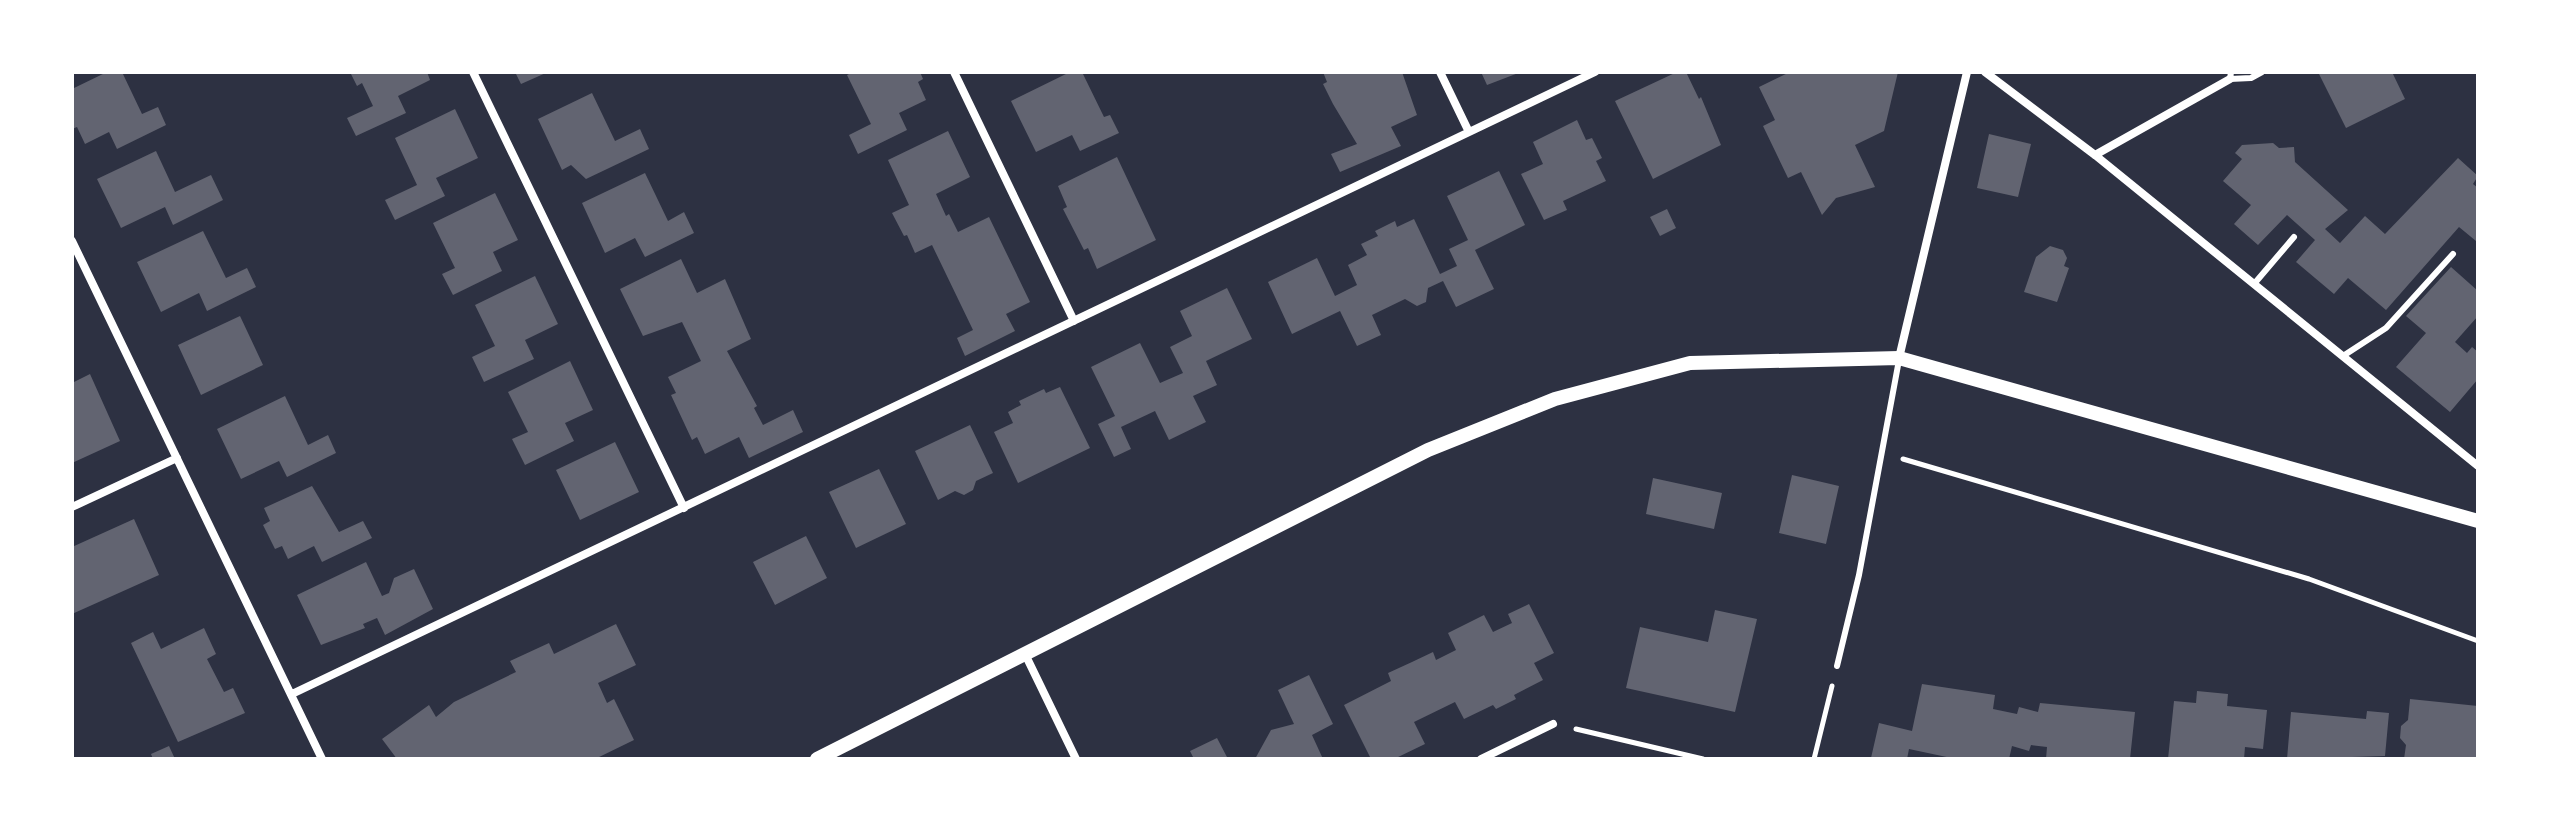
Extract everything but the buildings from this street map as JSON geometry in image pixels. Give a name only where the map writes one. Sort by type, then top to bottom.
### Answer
[{"type":"street","points":[[473,72],[684,508]]},
{"type":"street","points":[[954,72],[1074,321]]},
{"type":"street","points":[[1440,72],[1468,130]]},
{"type":"street","points":[[292,694],[1595,72]]},
{"type":"street","points":[[1899,358],[1967,72]]},
{"type":"street","points":[[1985,72],[2095,155],[2478,466]]},
{"type":"street","points":[[2095,155],[2230,75]]},
{"type":"street","points":[[72,241],[322,759]]},
{"type":"street","points":[[817,759],[1026,656],[1428,450],[1555,399],[1690,363],[1899,358],[2478,521]]},
{"type":"street","points":[[72,507],[177,458]]},
{"type":"street","points":[[1026,656],[1076,759]]},
{"type":"street","points":[[1481,759],[1553,724]]},
{"type":"lane","points":[[2230,75],[2251,78],[2262,72]]},
{"type":"lane","points":[[2254,284],[2294,237]]},
{"type":"lane","points":[[2343,356],[2386,328],[2453,254]]},
{"type":"lane","points":[[1837,666],[1884,454],[1899,358]]},
{"type":"path","points":[[1884,454],[2309,579],[2478,641]]},
{"type":"path","points":[[1814,759],[1837,666]]},
{"type":"path","points":[[1553,724],[1703,759]]}]
